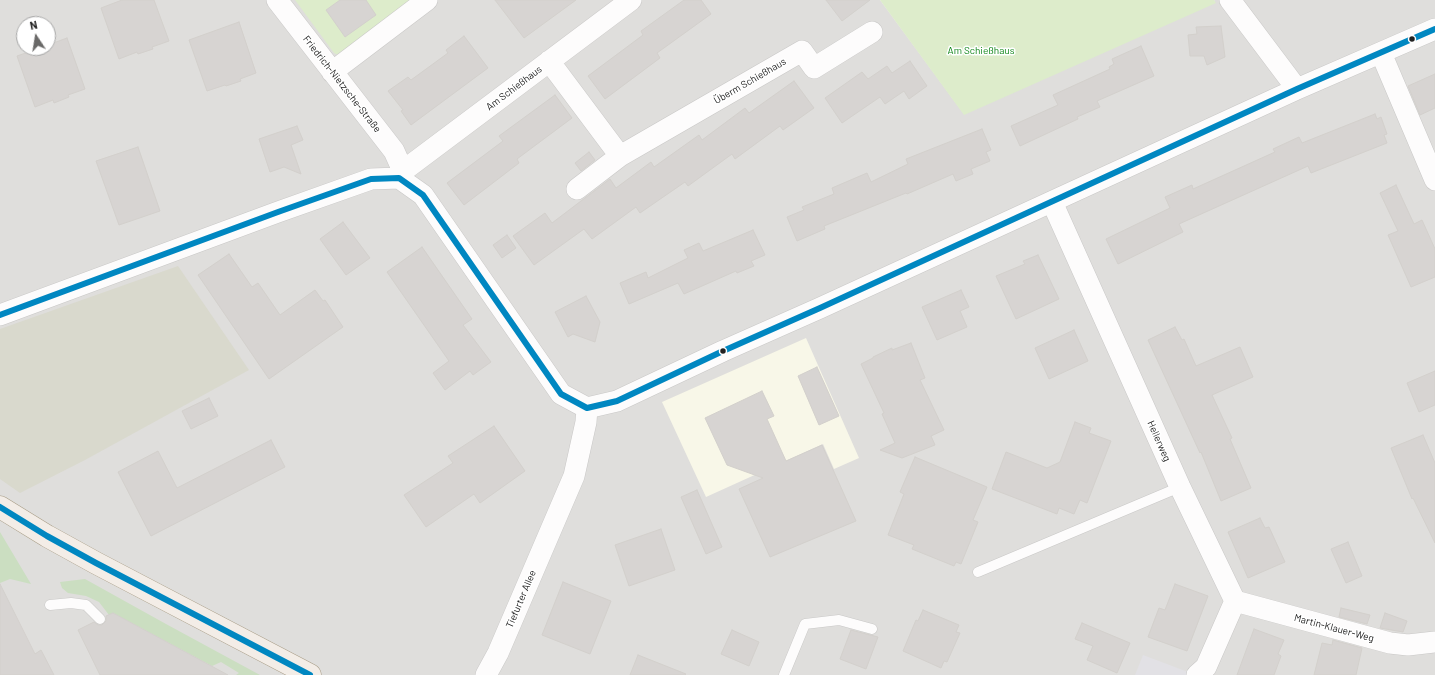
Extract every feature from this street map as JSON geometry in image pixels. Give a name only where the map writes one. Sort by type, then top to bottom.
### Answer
[{"type":"main road","points":[[0,507],[47,536],[96,563],[310,675]]},
{"type":"street","name":"Friedrich-Nietzsche-Straße","points":[[276,0],[394,151],[401,175]]},
{"type":"street","points":[[332,72],[427,0]]},
{"type":"street","name":"Am Schießhaus","points":[[401,175],[631,0]]},
{"type":"street","points":[[1230,0],[1297,89]]},
{"type":"street","points":[[0,315],[270,214],[371,179],[401,175],[423,195],[561,394],[587,408],[617,402],[722,351],[820,308],[1297,89],[1435,29]]},
{"type":"street","name":"Überm Schießhaus","points":[[577,189],[620,156],[802,51],[814,68],[872,32]]},
{"type":"street","points":[[1381,53],[1435,180]]},
{"type":"street","points":[[549,61],[620,156]]},
{"type":"street","name":"Hellerweg","points":[[1052,202],[1180,487],[1235,601]]},
{"type":"street","name":"Tiefurter Allee","points":[[486,675],[498,653],[574,476],[585,427],[587,408]]},
{"type":"street","points":[[1197,675],[1206,667],[1235,601]]},
{"type":"street","name":"Martin-Klauer-Weg","points":[[1235,601],[1390,643],[1408,645],[1435,642]]},
{"type":"lane","points":[[978,572],[1180,487]]},
{"type":"lane","points":[[50,605],[71,602],[86,605],[100,619]]},
{"type":"lane","points":[[784,675],[806,624],[839,620],[872,629]]},
{"type":"shaded area","points":[[0,0],[880,0],[964,114],[1215,2],[1214,0],[1435,0],[1435,675],[0,675]]},
{"type":"shaded area","points":[[178,266],[249,370],[85,460],[20,493],[0,479],[0,329]]},
{"type":"shaded area","points":[[806,338],[859,458],[834,469],[823,444],[706,497],[662,402]]},
{"type":"shaded area","points":[[1143,655],[1196,675],[1135,675]]},
{"type":"green space","points":[[295,0],[413,0],[338,55],[334,53]]},
{"type":"green space","name":"Am Schießhaus","points":[[880,0],[1214,0],[1216,3],[964,115]]},
{"type":"green space","points":[[0,532],[31,584],[10,579],[0,583]]},
{"type":"green space","points":[[85,579],[260,675],[236,675],[239,673],[221,662],[212,666],[113,613],[109,615],[99,602],[86,596],[68,593],[62,588],[60,582]]},
{"type":"building","points":[[122,0],[154,0],[169,41],[152,47],[153,49],[138,54],[137,52],[119,59],[101,8]]},
{"type":"building","points":[[340,0],[366,0],[376,15],[345,37],[326,10]]},
{"type":"building","points":[[495,0],[576,0],[524,38]]},
{"type":"building","points":[[684,0],[701,0],[711,14],[657,53],[660,58],[605,99],[588,76],[643,35],[641,31]]},
{"type":"building","points":[[826,0],[870,0],[842,21]]},
{"type":"building","points":[[239,22],[256,73],[240,79],[241,81],[207,91],[189,40]]},
{"type":"building","points":[[1221,26],[1225,57],[1207,65],[1204,56],[1190,56],[1188,35],[1197,34],[1196,27]]},
{"type":"building","points":[[464,36],[488,68],[411,125],[401,111],[403,110],[388,91],[408,77],[411,80],[448,53],[446,50]]},
{"type":"building","points":[[67,38],[85,89],[68,95],[69,97],[54,103],[53,100],[35,107],[17,56],[56,56],[56,42]]},
{"type":"building","points":[[1141,46],[1154,76],[1097,101],[1100,107],[1020,146],[1011,126],[1058,105],[1053,95],[1110,69],[1109,67],[1114,64],[1112,59]]},
{"type":"building","points":[[910,61],[927,86],[909,99],[904,91],[885,104],[880,97],[842,123],[825,98],[862,72],[868,79],[887,66],[892,73]]},
{"type":"building","points":[[1435,74],[1435,108],[1420,115],[1408,86]]},
{"type":"building","points":[[794,81],[814,108],[783,130],[780,126],[735,159],[732,154],[688,186],[685,182],[640,213],[636,207],[592,239],[584,229],[534,265],[513,236],[545,213],[552,223],[610,179],[616,188],[651,162],[654,167],[699,135],[702,140],[745,108],[749,113]]},
{"type":"building","points":[[555,95],[572,118],[517,159],[519,163],[464,205],[447,183],[503,141],[499,136]]},
{"type":"building","points":[[1375,114],[1377,119],[1381,117],[1387,134],[1384,135],[1387,143],[1311,173],[1308,166],[1179,224],[1183,232],[1118,264],[1106,239],[1170,208],[1165,197],[1192,185],[1193,189],[1275,152],[1273,149],[1299,137],[1302,143]]},
{"type":"building","points":[[297,126],[303,140],[291,145],[301,174],[284,167],[270,172],[259,139]]},
{"type":"building","points":[[982,129],[991,150],[986,152],[990,161],[971,169],[973,174],[956,181],[953,174],[907,194],[906,193],[824,226],[825,229],[797,241],[787,217],[804,210],[802,207],[834,194],[832,188],[867,173],[871,182],[908,164],[906,159]]},
{"type":"building","points":[[138,147],[160,211],[119,225],[96,161]]},
{"type":"building","points":[[589,152],[595,160],[581,171],[575,163]]},
{"type":"building","points":[[1396,185],[1414,224],[1422,220],[1435,249],[1435,277],[1411,287],[1388,235],[1398,231],[1380,193]]},
{"type":"building","points":[[343,222],[370,258],[346,275],[320,239]]},
{"type":"building","points":[[753,230],[765,255],[751,261],[754,266],[737,273],[736,271],[684,294],[678,283],[629,304],[620,283],[646,272],[648,278],[688,258],[684,250],[699,243],[703,251]]},
{"type":"building","points":[[507,235],[516,248],[502,258],[493,245]]},
{"type":"building","points":[[422,247],[472,319],[463,325],[491,362],[473,375],[470,371],[445,390],[433,373],[449,361],[387,272]]},
{"type":"building","points":[[229,254],[252,287],[258,283],[280,315],[315,290],[323,301],[325,300],[343,327],[269,379],[198,275]]},
{"type":"building","points":[[1038,255],[1059,299],[1016,319],[996,276],[1025,264],[1023,261]]},
{"type":"building","points":[[961,290],[969,307],[960,311],[967,327],[937,340],[922,307]]},
{"type":"building","points":[[586,296],[600,322],[595,342],[573,334],[568,337],[555,312]]},
{"type":"building","points":[[1175,327],[1182,340],[1184,339],[1196,366],[1240,347],[1253,377],[1212,395],[1232,438],[1230,439],[1251,488],[1221,501],[1201,452],[1200,453],[1148,340]]},
{"type":"building","points":[[1074,330],[1088,361],[1049,379],[1035,348]]},
{"type":"building","points":[[911,343],[925,378],[920,380],[944,430],[931,436],[935,445],[902,458],[880,450],[895,443],[882,414],[884,413],[861,364],[892,348],[892,350]]},
{"type":"building","points":[[817,367],[839,416],[819,425],[798,376]]},
{"type":"building","points":[[1435,371],[1435,405],[1419,412],[1407,383]]},
{"type":"building","points":[[762,391],[774,416],[767,419],[786,461],[822,445],[856,521],[770,557],[739,489],[763,478],[727,465],[705,418]]},
{"type":"building","points":[[209,398],[218,416],[191,429],[182,411]]},
{"type":"building","points":[[1075,422],[1091,428],[1089,433],[1111,441],[1087,503],[1080,500],[1074,514],[1059,508],[1057,514],[992,489],[1006,452],[1047,468],[1060,462]]},
{"type":"building","points":[[494,426],[525,471],[480,503],[474,494],[426,527],[404,495],[453,463],[448,456]]},
{"type":"building","points":[[1423,435],[1435,463],[1435,543],[1413,498],[1412,499],[1391,448]]},
{"type":"building","points":[[271,440],[285,467],[151,536],[118,472],[158,451],[177,488]]},
{"type":"building","points":[[915,457],[987,487],[973,520],[978,522],[961,564],[956,562],[954,566],[912,549],[914,545],[888,535],[904,494],[900,492]]},
{"type":"building","points":[[697,490],[722,547],[706,554],[681,497]]},
{"type":"building","points":[[1260,518],[1265,528],[1269,527],[1285,562],[1248,578],[1228,532]]},
{"type":"building","points":[[661,529],[675,570],[629,586],[615,545]]},
{"type":"building","points":[[1348,542],[1362,576],[1346,583],[1331,549]]},
{"type":"building","points":[[563,582],[611,601],[590,654],[542,635]]},
{"type":"building","points":[[0,584],[35,654],[41,650],[54,675],[0,675]]},
{"type":"building","points":[[1175,584],[1208,596],[1187,651],[1148,637],[1159,608],[1165,610]]},
{"type":"building","points":[[1341,608],[1370,615],[1367,624],[1339,617]]},
{"type":"building","points":[[923,610],[959,625],[956,632],[960,633],[947,662],[944,661],[941,668],[903,651],[916,620],[918,621]]},
{"type":"building","points":[[113,613],[228,675],[100,675],[78,630],[94,622],[98,625],[102,625],[106,621],[106,616]]},
{"type":"building","points":[[1385,613],[1407,621],[1403,632],[1380,628]]},
{"type":"building","points":[[1082,623],[1130,643],[1117,673],[1087,660],[1093,646],[1075,639]]},
{"type":"building","points":[[1254,629],[1284,640],[1278,654],[1281,656],[1274,675],[1237,675]]},
{"type":"building","points":[[732,630],[759,642],[749,666],[721,654]]},
{"type":"building","points":[[851,630],[878,637],[866,669],[840,659]]},
{"type":"building","points":[[1333,640],[1362,648],[1356,675],[1314,675],[1322,643],[1332,645]]},
{"type":"building","points":[[638,655],[686,674],[630,675]]},
{"type":"transit line","points":[[0,315],[371,179],[399,178],[423,195],[561,394],[587,408],[617,401],[723,351],[1297,89],[1435,29]]},
{"type":"transit line","points":[[0,507],[47,536],[96,563],[310,675]]}]
